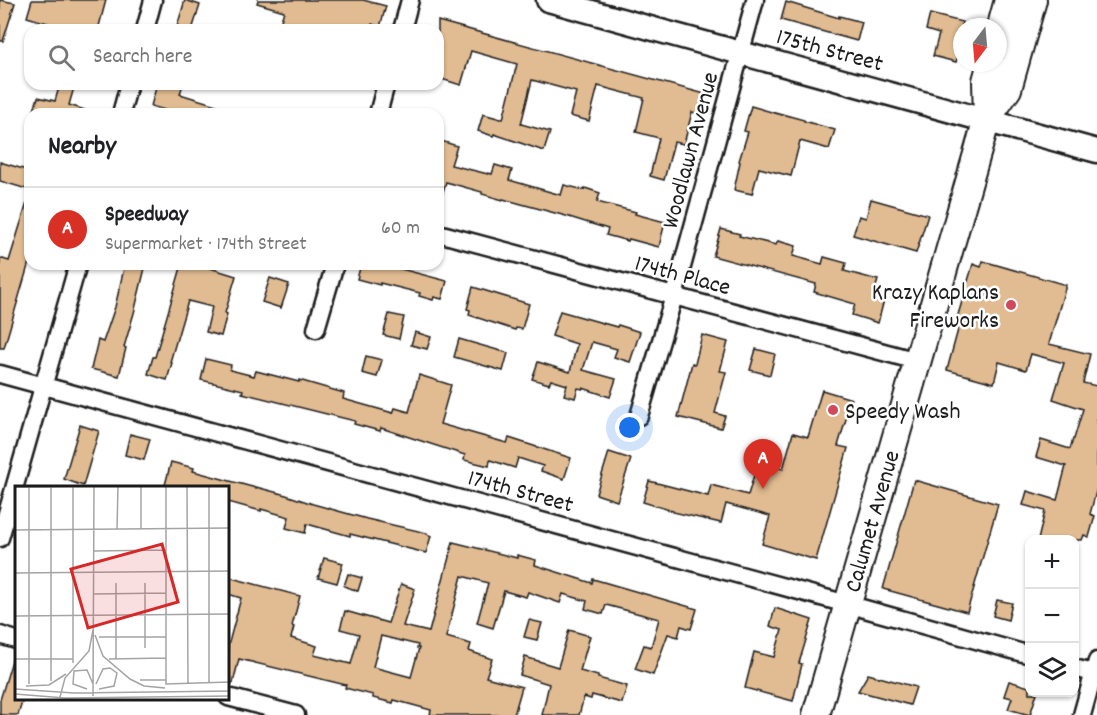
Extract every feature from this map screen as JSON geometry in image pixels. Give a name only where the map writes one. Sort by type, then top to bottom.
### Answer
[{"type":"main road","points":[[1003,18],[1008,0]]},
{"type":"main road","name":"Calumet Avenue","points":[[987,119],[1008,89],[1033,0]]},
{"type":"main road","name":"Calumet Avenue","points":[[816,715],[987,119],[986,81],[988,72]]},
{"type":"street","points":[[147,24],[153,0]]},
{"type":"street","points":[[404,24],[410,0]]},
{"type":"street","name":"175th Street","points":[[548,0],[1097,151]]},
{"type":"street","name":"Woodlawn Avenue","points":[[639,416],[755,0]]},
{"type":"street","points":[[123,108],[127,90]]},
{"type":"street","points":[[380,108],[384,90]]},
{"type":"street","name":"174th Place","points":[[444,235],[917,361]]},
{"type":"street","points":[[15,486],[76,270]]},
{"type":"street","points":[[316,329],[333,270]]},
{"type":"street","name":"174th Street","points":[[0,374],[848,603],[1025,654]]},
{"type":"street","points":[[0,538],[15,486]]},
{"type":"street","points":[[0,635],[15,640]]},
{"type":"street","points":[[1079,668],[1096,670],[1082,715]]},
{"type":"street","points":[[230,698],[296,715]]},
{"type":"building","points":[[0,0],[15,3],[3,41],[0,41]]},
{"type":"building","points":[[32,0],[106,0],[100,24],[51,24],[27,17]]},
{"type":"building","points":[[185,0],[200,5],[194,24],[178,24]]},
{"type":"building","points":[[258,0],[363,0],[386,6],[381,24],[280,24],[284,11],[257,3]]},
{"type":"building","points":[[786,2],[839,18],[839,16],[862,22],[857,41],[781,20]]},
{"type":"building","points":[[930,14],[953,20],[953,61],[933,56],[939,34],[926,30]]},
{"type":"building","points":[[438,21],[705,94],[700,114],[692,112],[684,144],[674,142],[664,180],[650,176],[659,138],[636,132],[644,98],[598,86],[589,121],[570,116],[576,92],[532,80],[521,124],[550,132],[544,151],[478,131],[483,114],[503,119],[517,64],[471,51],[461,85],[444,80],[444,24],[438,24]]},
{"type":"building","points":[[58,90],[73,90],[69,105],[79,108],[35,108],[38,97],[55,101]]},
{"type":"building","points":[[155,90],[181,90],[180,94],[226,108],[158,108],[151,106]]},
{"type":"building","points":[[751,106],[835,130],[829,149],[800,141],[791,176],[759,168],[752,194],[734,190],[739,161],[748,132],[744,131]]},
{"type":"building","points":[[444,142],[457,146],[451,165],[492,174],[495,165],[512,170],[509,180],[561,195],[564,185],[584,190],[585,188],[600,193],[597,202],[665,222],[659,247],[606,235],[608,229],[446,182],[444,188]]},
{"type":"building","points":[[0,162],[24,169],[24,188],[0,181]]},
{"type":"building","points":[[871,199],[928,215],[916,253],[853,235],[859,216],[866,218]]},
{"type":"building","points":[[24,213],[24,270],[27,270],[4,348],[0,348],[0,258],[9,261]]},
{"type":"building","points":[[721,229],[776,245],[778,241],[796,246],[793,256],[822,264],[824,257],[846,263],[844,271],[878,280],[874,293],[885,296],[878,323],[852,315],[855,304],[814,292],[816,284],[713,256]]},
{"type":"building","points":[[983,261],[1066,285],[1049,344],[1090,354],[1083,383],[1097,386],[1097,488],[1090,514],[1095,516],[1089,537],[1084,535],[1082,540],[1079,540],[1079,535],[1039,535],[1045,511],[1023,505],[1027,491],[1057,500],[1066,466],[1036,457],[1041,440],[1070,449],[1083,409],[1053,399],[1064,363],[1031,354],[1026,370],[999,362],[994,383],[947,370],[959,326],[955,325],[973,264],[981,267]]},
{"type":"building","points":[[124,270],[145,270],[124,347],[126,348],[119,376],[91,369],[98,340],[103,342],[115,307]]},
{"type":"building","points":[[180,270],[216,270],[236,276],[221,336],[206,332],[212,307],[188,301],[167,380],[148,374],[153,357],[155,357]]},
{"type":"building","points":[[359,270],[405,270],[447,281],[442,299],[434,297],[433,300],[419,296],[420,293],[357,279]]},
{"type":"building","points":[[270,278],[289,284],[281,308],[262,302]]},
{"type":"building","points":[[473,287],[529,304],[522,329],[516,328],[515,330],[469,315],[470,310],[467,309]]},
{"type":"building","points":[[560,311],[640,332],[630,362],[614,357],[617,349],[592,342],[583,370],[616,379],[610,397],[578,388],[575,398],[564,395],[567,385],[551,380],[549,384],[532,379],[538,362],[570,372],[577,344],[552,336]]},
{"type":"building","points":[[389,314],[404,317],[399,339],[383,335]]},
{"type":"building","points":[[415,332],[431,337],[427,349],[411,345]]},
{"type":"building","points":[[702,335],[728,342],[720,371],[726,372],[715,413],[725,416],[721,428],[678,417]]},
{"type":"building","points":[[459,339],[508,353],[503,371],[454,357]]},
{"type":"building","points":[[756,349],[775,354],[770,375],[750,370]]},
{"type":"building","points":[[366,356],[382,360],[377,377],[362,373]]},
{"type":"building","points":[[206,359],[231,365],[230,370],[254,376],[256,371],[299,382],[299,380],[344,393],[343,399],[393,413],[395,408],[409,412],[419,375],[451,385],[440,424],[507,443],[509,438],[571,458],[564,479],[541,471],[543,466],[518,458],[515,468],[490,460],[489,466],[464,460],[465,455],[381,428],[380,431],[354,424],[355,421],[242,393],[243,390],[201,380]]},
{"type":"building","points":[[822,390],[852,399],[838,446],[848,448],[816,560],[762,544],[770,516],[726,504],[721,523],[673,512],[643,502],[649,481],[708,496],[711,485],[748,495],[758,462],[783,469],[793,433],[808,437]]},
{"type":"building","points":[[80,425],[99,431],[83,486],[64,479]]},
{"type":"building","points":[[130,434],[150,439],[144,460],[125,455]]},
{"type":"building","points":[[609,452],[631,459],[617,501],[596,494]]},
{"type":"building","points":[[171,462],[194,468],[193,471],[367,519],[427,533],[431,536],[426,553],[307,524],[305,533],[286,528],[289,517],[230,503],[230,486],[165,485]]},
{"type":"building","points":[[914,480],[998,504],[967,612],[883,589]]},
{"type":"building","points":[[453,542],[517,558],[517,555],[536,560],[535,565],[592,583],[593,579],[697,609],[691,629],[681,626],[678,637],[668,634],[653,675],[635,669],[644,645],[651,647],[659,619],[606,605],[603,614],[585,609],[587,601],[563,594],[560,603],[528,592],[526,597],[504,591],[493,628],[477,623],[488,583],[462,576],[446,637],[471,644],[469,651],[492,659],[486,677],[522,687],[514,715],[430,715],[431,710],[394,700],[393,703],[373,698],[373,695],[345,688],[346,685],[239,659],[233,683],[230,683],[230,639],[241,598],[230,595],[230,578],[300,596],[291,638],[317,646],[314,655],[351,664],[359,634],[340,629],[345,611],[388,623],[401,584],[415,589],[403,626],[429,632]],"holes":[[[381,636],[418,645],[417,648],[419,648],[411,677],[373,667]]]},
{"type":"building","points":[[324,558],[343,563],[337,583],[318,578]]},
{"type":"building","points":[[348,574],[362,578],[358,591],[344,586]]},
{"type":"building","points":[[997,600],[1012,603],[1008,620],[993,616]]},
{"type":"building","points":[[775,608],[812,620],[799,663],[802,664],[793,701],[745,688],[754,652],[774,657],[782,630],[770,626]]},
{"type":"building","points":[[529,620],[542,623],[537,640],[524,637]]},
{"type":"building","points":[[569,630],[590,636],[580,671],[627,686],[622,703],[592,695],[591,699],[584,697],[579,715],[542,715],[549,684],[520,675],[525,657],[558,667]]},
{"type":"building","points":[[13,657],[15,657],[15,700],[23,700],[18,715],[0,715],[0,700]]},
{"type":"building","points":[[868,674],[916,687],[910,705],[858,691]]},
{"type":"building","points":[[1009,681],[1025,686],[1025,697],[1036,697],[1030,715],[1008,709],[1012,698],[1004,696]]},
{"type":"place","name":"Krazy Kaplans Fireworks","points":[[1011,305]]},
{"type":"place","name":"Speedy Wash","points":[[833,410]]},
{"type":"place","name":"Speedway","points":[[763,489]]}]
